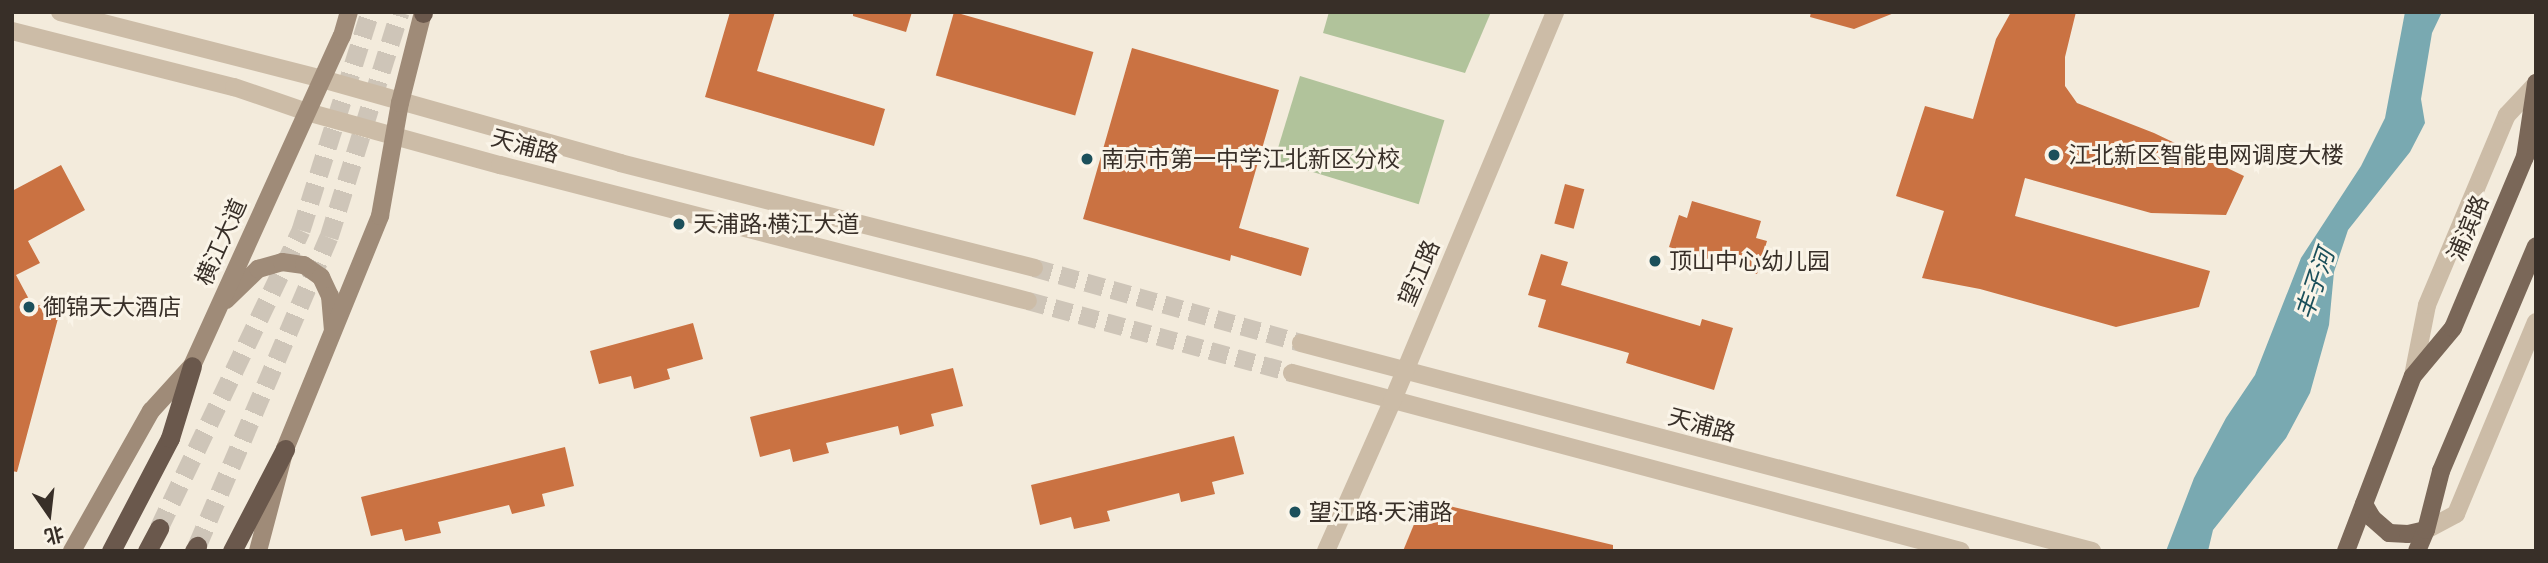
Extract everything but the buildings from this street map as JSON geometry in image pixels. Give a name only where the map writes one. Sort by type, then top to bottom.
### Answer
[{"type":"highway","points":[[111,551],[170,438],[192,366]]},
{"type":"highway","points":[[232,551],[285,449]]},
{"type":"highway","points":[[147,551],[159,528]]},
{"type":"main road","name":"横江大道","points":[[72,551],[151,411],[192,366],[342,36],[349,12]]},
{"type":"main road","points":[[258,551],[285,449],[333,337],[380,216],[400,103],[423,13]]},
{"type":"main road","name":"浦滨路","points":[[2346,551],[2413,376],[2453,328],[2525,157],[2535,84]]},
{"type":"main road","points":[[2417,551],[2426,530],[2441,471],[2536,246]]},
{"type":"main road","points":[[220,306],[258,269],[282,262],[304,265],[321,277],[330,296],[333,337]]},
{"type":"main road","points":[[2364,504],[2372,518],[2389,533],[2408,534],[2426,530]]},
{"type":"street","name":"天浦路","points":[[60,12],[322,79],[632,166],[1034,268]]},
{"type":"street","name":"望江路","points":[[1326,551],[1405,371],[1555,12]]},
{"type":"street","name":"天浦路","points":[[12,31],[234,87],[307,112],[1028,302]]},
{"type":"street","name":"浦滨路","points":[[2413,376],[2427,305],[2453,242],[2507,115],[2535,84]]},
{"type":"street","points":[[2426,530],[2456,514],[2536,322]]},
{"type":"street","name":"天浦路","points":[[1301,343],[2092,551]]},
{"type":"street","points":[[1292,373],[1961,551]]},
{"type":"green space","points":[[1329,12],[1491,12],[1465,73],[1323,33]]},
{"type":"green space","points":[[1300,76],[1444,120],[1419,204],[1274,160]]},
{"type":"water","name":"丰子河","points":[[2405,12],[2442,12],[2432,33],[2421,99],[2425,123],[2410,152],[2348,230],[2334,272],[2329,325],[2310,393],[2286,438],[2213,530],[2208,551],[2166,551],[2194,478],[2226,418],[2255,375],[2301,258],[2361,166],[2385,118]]},
{"type":"tunnel","points":[[159,528],[301,230],[370,12]]},
{"type":"tunnel","points":[[197,546],[329,237],[400,12]]},
{"type":"tunnel","points":[[1034,268],[1301,343]]},
{"type":"tunnel","points":[[1028,301],[1292,373]]},
{"type":"place","name":"江北新区智能电网调度大楼","points":[[2054,155]]},
{"type":"place","name":"南京市第一中学江北新区分校","points":[[1087,159]]},
{"type":"place","name":"天浦路·横江大道","points":[[679,224]]},
{"type":"place","name":"顶山中心幼儿园","points":[[1655,261]]},
{"type":"place","name":"御锦天大酒店","points":[[29,307]]},
{"type":"place","name":"望江路·天浦路","points":[[1295,512]]}]
